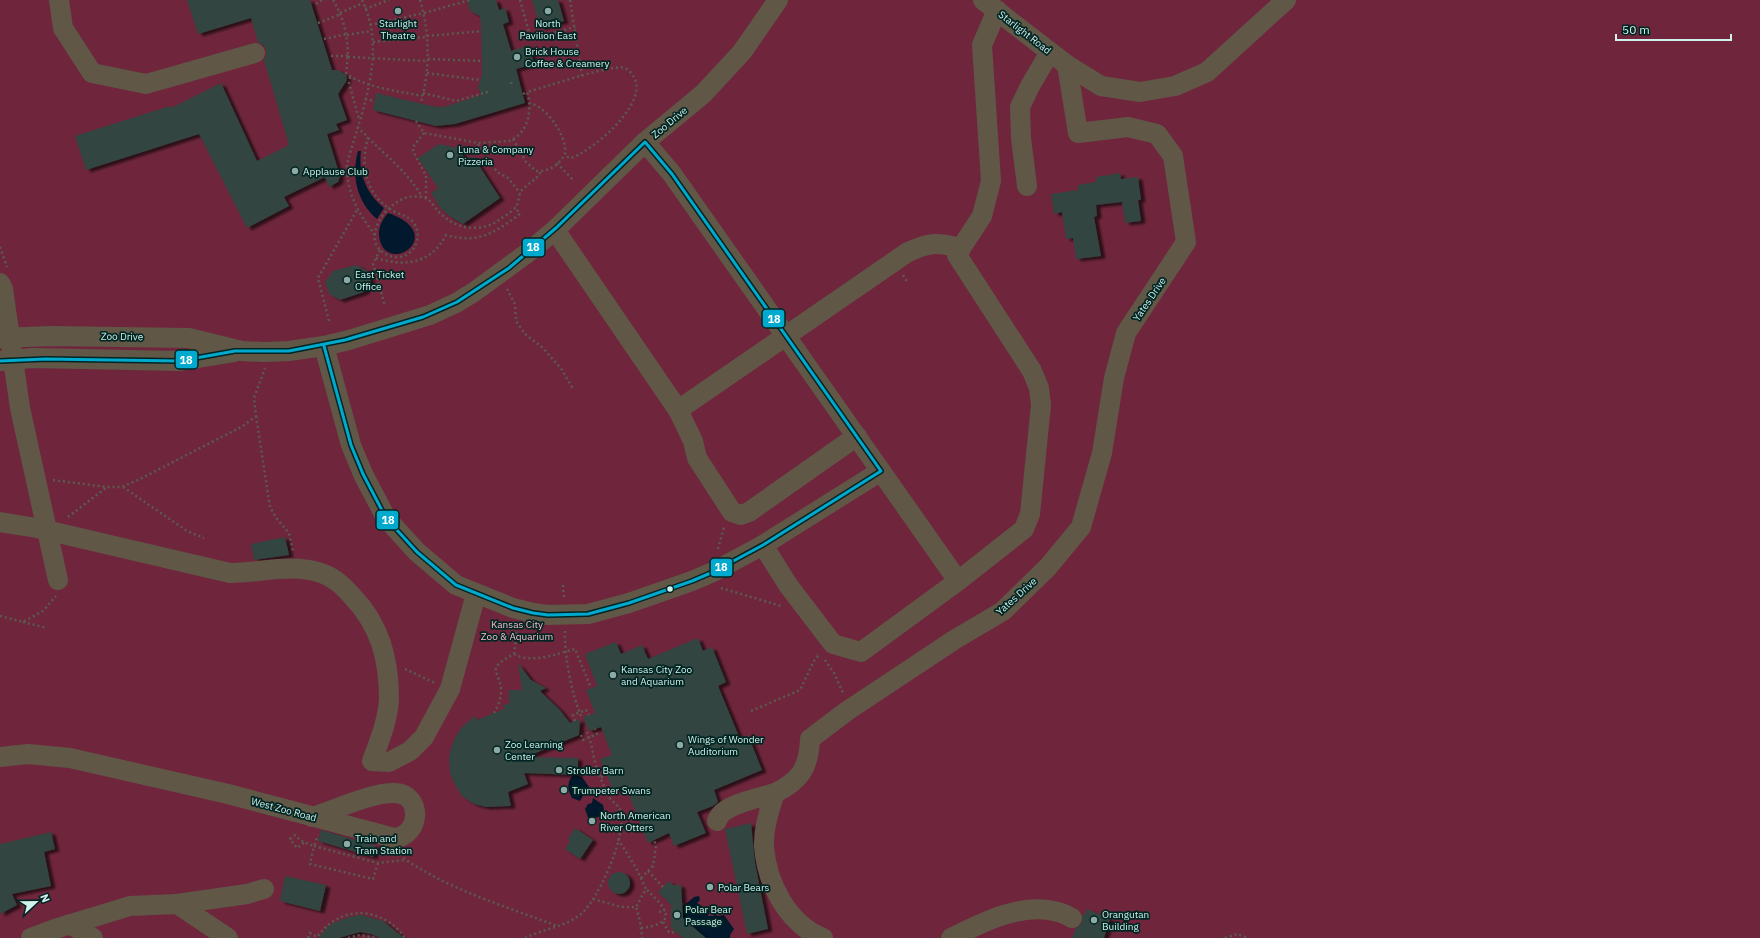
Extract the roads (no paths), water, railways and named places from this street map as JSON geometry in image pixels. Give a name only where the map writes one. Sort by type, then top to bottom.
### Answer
[{"type":"street","points":[[59,0],[63,28],[92,73],[146,84],[255,53]]},
{"type":"street","name":"Zoo Drive","points":[[5,338],[66,336],[189,338],[242,351],[289,351],[324,346],[380,331],[430,315],[456,303],[497,276],[555,230],[645,142],[703,94],[742,52],[778,0]]},
{"type":"street","points":[[1067,65],[1101,86],[1140,92],[1176,86],[1207,72],[1286,0]]},
{"type":"street","points":[[764,545],[788,586],[833,644],[861,652],[958,581],[1024,529],[1030,514],[1041,405],[1039,388],[1032,371],[957,255],[982,216],[991,181],[982,44],[990,5]]},
{"type":"street","name":"Starlight Road","points":[[990,5],[1067,65]]},
{"type":"street","points":[[1027,186],[1020,138],[1020,107],[1030,86],[1050,52]]},
{"type":"street","name":"Yates Drive","points":[[775,793],[788,786],[802,772],[809,752],[810,739],[859,703],[954,640],[1003,611],[1048,567],[1081,527],[1102,453],[1114,378],[1126,333],[1186,242],[1172,156],[1157,134],[1128,127],[1078,132],[1067,65]]},
{"type":"street","points":[[645,142],[672,174],[958,581]]},
{"type":"street","points":[[555,230],[678,410],[693,441],[697,458],[732,512],[741,515],[749,512],[857,436]]},
{"type":"street","points":[[678,410],[908,252],[921,246],[940,243],[961,248]]},
{"type":"street","points":[[4,277],[3,289],[6,360],[20,408],[47,530],[57,588]]},
{"type":"street","points":[[324,346],[351,445],[363,474],[386,518],[417,552],[456,585],[513,608],[533,613],[548,615],[588,614],[629,603],[692,581],[713,572],[764,545],[881,471]]},
{"type":"street","name":"Zoo Drive","points":[[6,360],[102,358],[180,361],[242,351]]},
{"type":"street","points":[[0,522],[47,530],[230,573],[250,573],[287,568],[304,569],[322,573],[340,583],[359,603],[374,624],[383,648],[389,700],[382,733],[372,761],[389,762],[410,751],[424,737],[450,689],[476,594]]},
{"type":"street","name":"West Zoo Road","points":[[0,757],[28,754],[70,758],[228,794],[312,817],[394,838],[408,832],[415,822],[415,809],[409,798],[396,793],[380,794],[312,817]]},
{"type":"street","points":[[717,821],[721,813],[732,806],[775,793]]},
{"type":"street","points":[[775,793],[769,809],[764,846],[771,881],[780,898],[801,925],[823,938]]},
{"type":"street","points":[[31,938],[70,924],[130,906],[176,904],[247,894],[264,889]]},
{"type":"street","points":[[176,904],[228,938]]},
{"type":"street","points":[[951,938],[1002,915],[1032,909],[1058,912],[1072,918]]},
{"type":"street","points":[[70,924],[93,938]]},
{"type":"water","points":[[358,151],[361,151],[360,159],[362,175],[368,190],[384,208],[377,219],[365,205],[357,188],[355,170]]},
{"type":"water","points":[[388,213],[405,222],[413,231],[414,240],[410,248],[403,253],[394,254],[386,250],[380,241],[380,226]]},
{"type":"water","points":[[573,775],[582,777],[589,787],[590,792],[584,794],[580,801],[572,798],[569,789],[569,781]]},
{"type":"water","points":[[593,798],[603,805],[604,810],[601,816],[589,820],[585,809],[588,804],[592,803]]},
{"type":"water","points":[[699,896],[700,900],[697,903],[710,911],[708,916],[714,916],[713,913],[718,916],[724,915],[734,929],[730,935],[730,938],[706,938],[683,923],[682,907],[694,897]]},
{"type":"place","name":"Starlight Theatre","points":[[398,11]]},
{"type":"place","name":"North Pavilion East","points":[[548,11]]},
{"type":"place","name":"Brick House Coffee & Creamery","points":[[517,57]]},
{"type":"place","name":"Luna & Company Pizzeria","points":[[450,155]]},
{"type":"place","name":"Applause Club","points":[[295,171]]},
{"type":"place","name":"East Ticket Office","points":[[347,280]]},
{"type":"place","name":"Kansas City Zoo and Aquarium","points":[[613,675]]},
{"type":"place","name":"Wings of Wonder Auditorium","points":[[680,745]]},
{"type":"place","name":"Zoo Learning Center","points":[[497,750]]},
{"type":"place","name":"Stroller Barn","points":[[559,770]]},
{"type":"place","name":"Trumpeter Swans","points":[[564,790]]},
{"type":"place","name":"North American River Otters","points":[[592,821]]},
{"type":"place","name":"Train and Tram Station","points":[[347,844]]},
{"type":"place","name":"Polar Bears","points":[[710,887]]},
{"type":"place","name":"Polar Bear Passage","points":[[677,915]]},
{"type":"place","name":"Orangutan Building","points":[[1094,920]]},
{"type":"park label","name":"Kansas City Zoo & Aquarium","points":[[517,630]]}]
